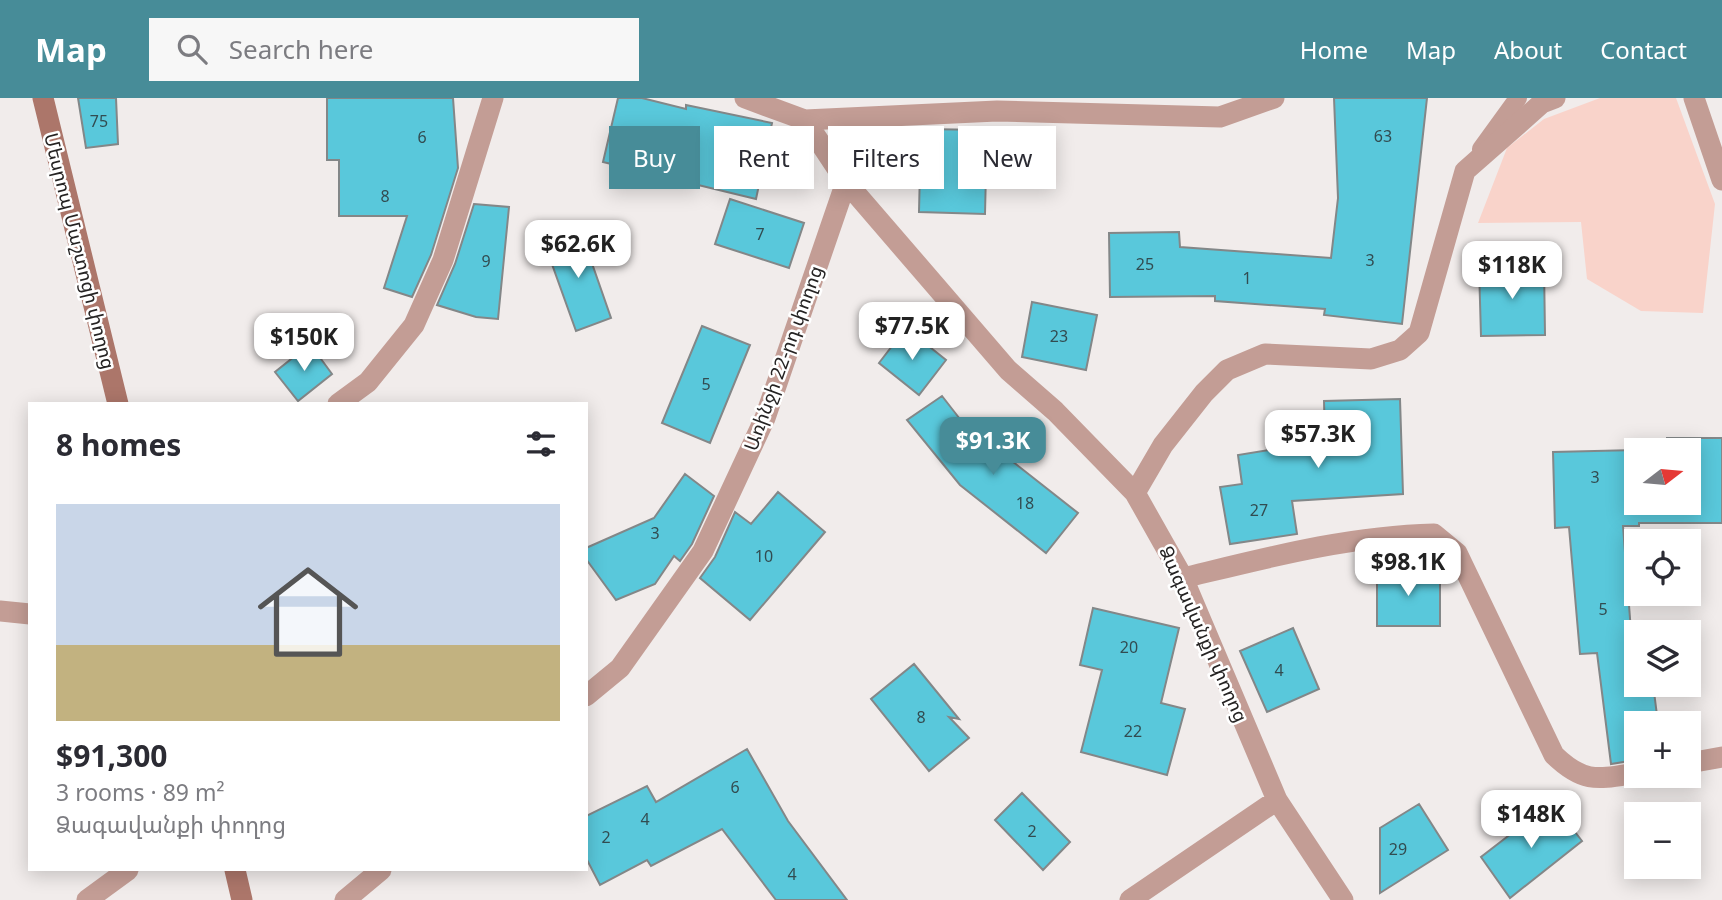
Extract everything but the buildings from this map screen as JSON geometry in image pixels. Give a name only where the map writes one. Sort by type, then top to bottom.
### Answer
[{"type":"street","name":"Մեսրոպ Մաշտոցի փողոց","points":[[43,98],[118,402]]},
{"type":"street","points":[[341,402],[368,382],[414,325],[443,260],[493,98]]},
{"type":"street","points":[[745,98],[805,120],[997,111],[1220,117],[1274,98]]},
{"type":"street","points":[[1135,493],[1163,445],[1203,393],[1227,370],[1265,354],[1371,359],[1400,350],[1419,334],[1465,171],[1542,103],[1555,98]]},
{"type":"street","points":[[1694,98],[1722,180]]},
{"type":"street","name":"Ձագավանքի փողոց","points":[[805,120],[828,155]]},
{"type":"street","name":"Առինջի 22-րդ փողոց","points":[[588,694],[620,668],[703,551],[765,418],[844,189]]},
{"type":"street","name":"Ձագավանքի փողոց","points":[[852,189],[1008,370],[1055,411],[1135,493],[1183,578],[1277,800],[1343,900]]},
{"type":"street","points":[[1183,578],[1307,548],[1387,535],[1434,534],[1457,553],[1555,755],[1572,772],[1596,780],[1624,774]]},
{"type":"street","points":[[0,611],[28,614]]},
{"type":"street","points":[[1701,761],[1722,757]]},
{"type":"street","points":[[1130,900],[1277,800]]},
{"type":"street","points":[[87,900],[127,871]]},
{"type":"street","points":[[235,871],[242,900]]},
{"type":"street","points":[[345,900],[379,871]]},
{"type":"lane","points":[[1465,171],[1518,98]]},
{"type":"shaded area","points":[[1600,98],[1676,98],[1715,204],[1703,313],[1641,311],[1587,279],[1581,222],[1478,223],[1507,148],[1544,119]]}]
